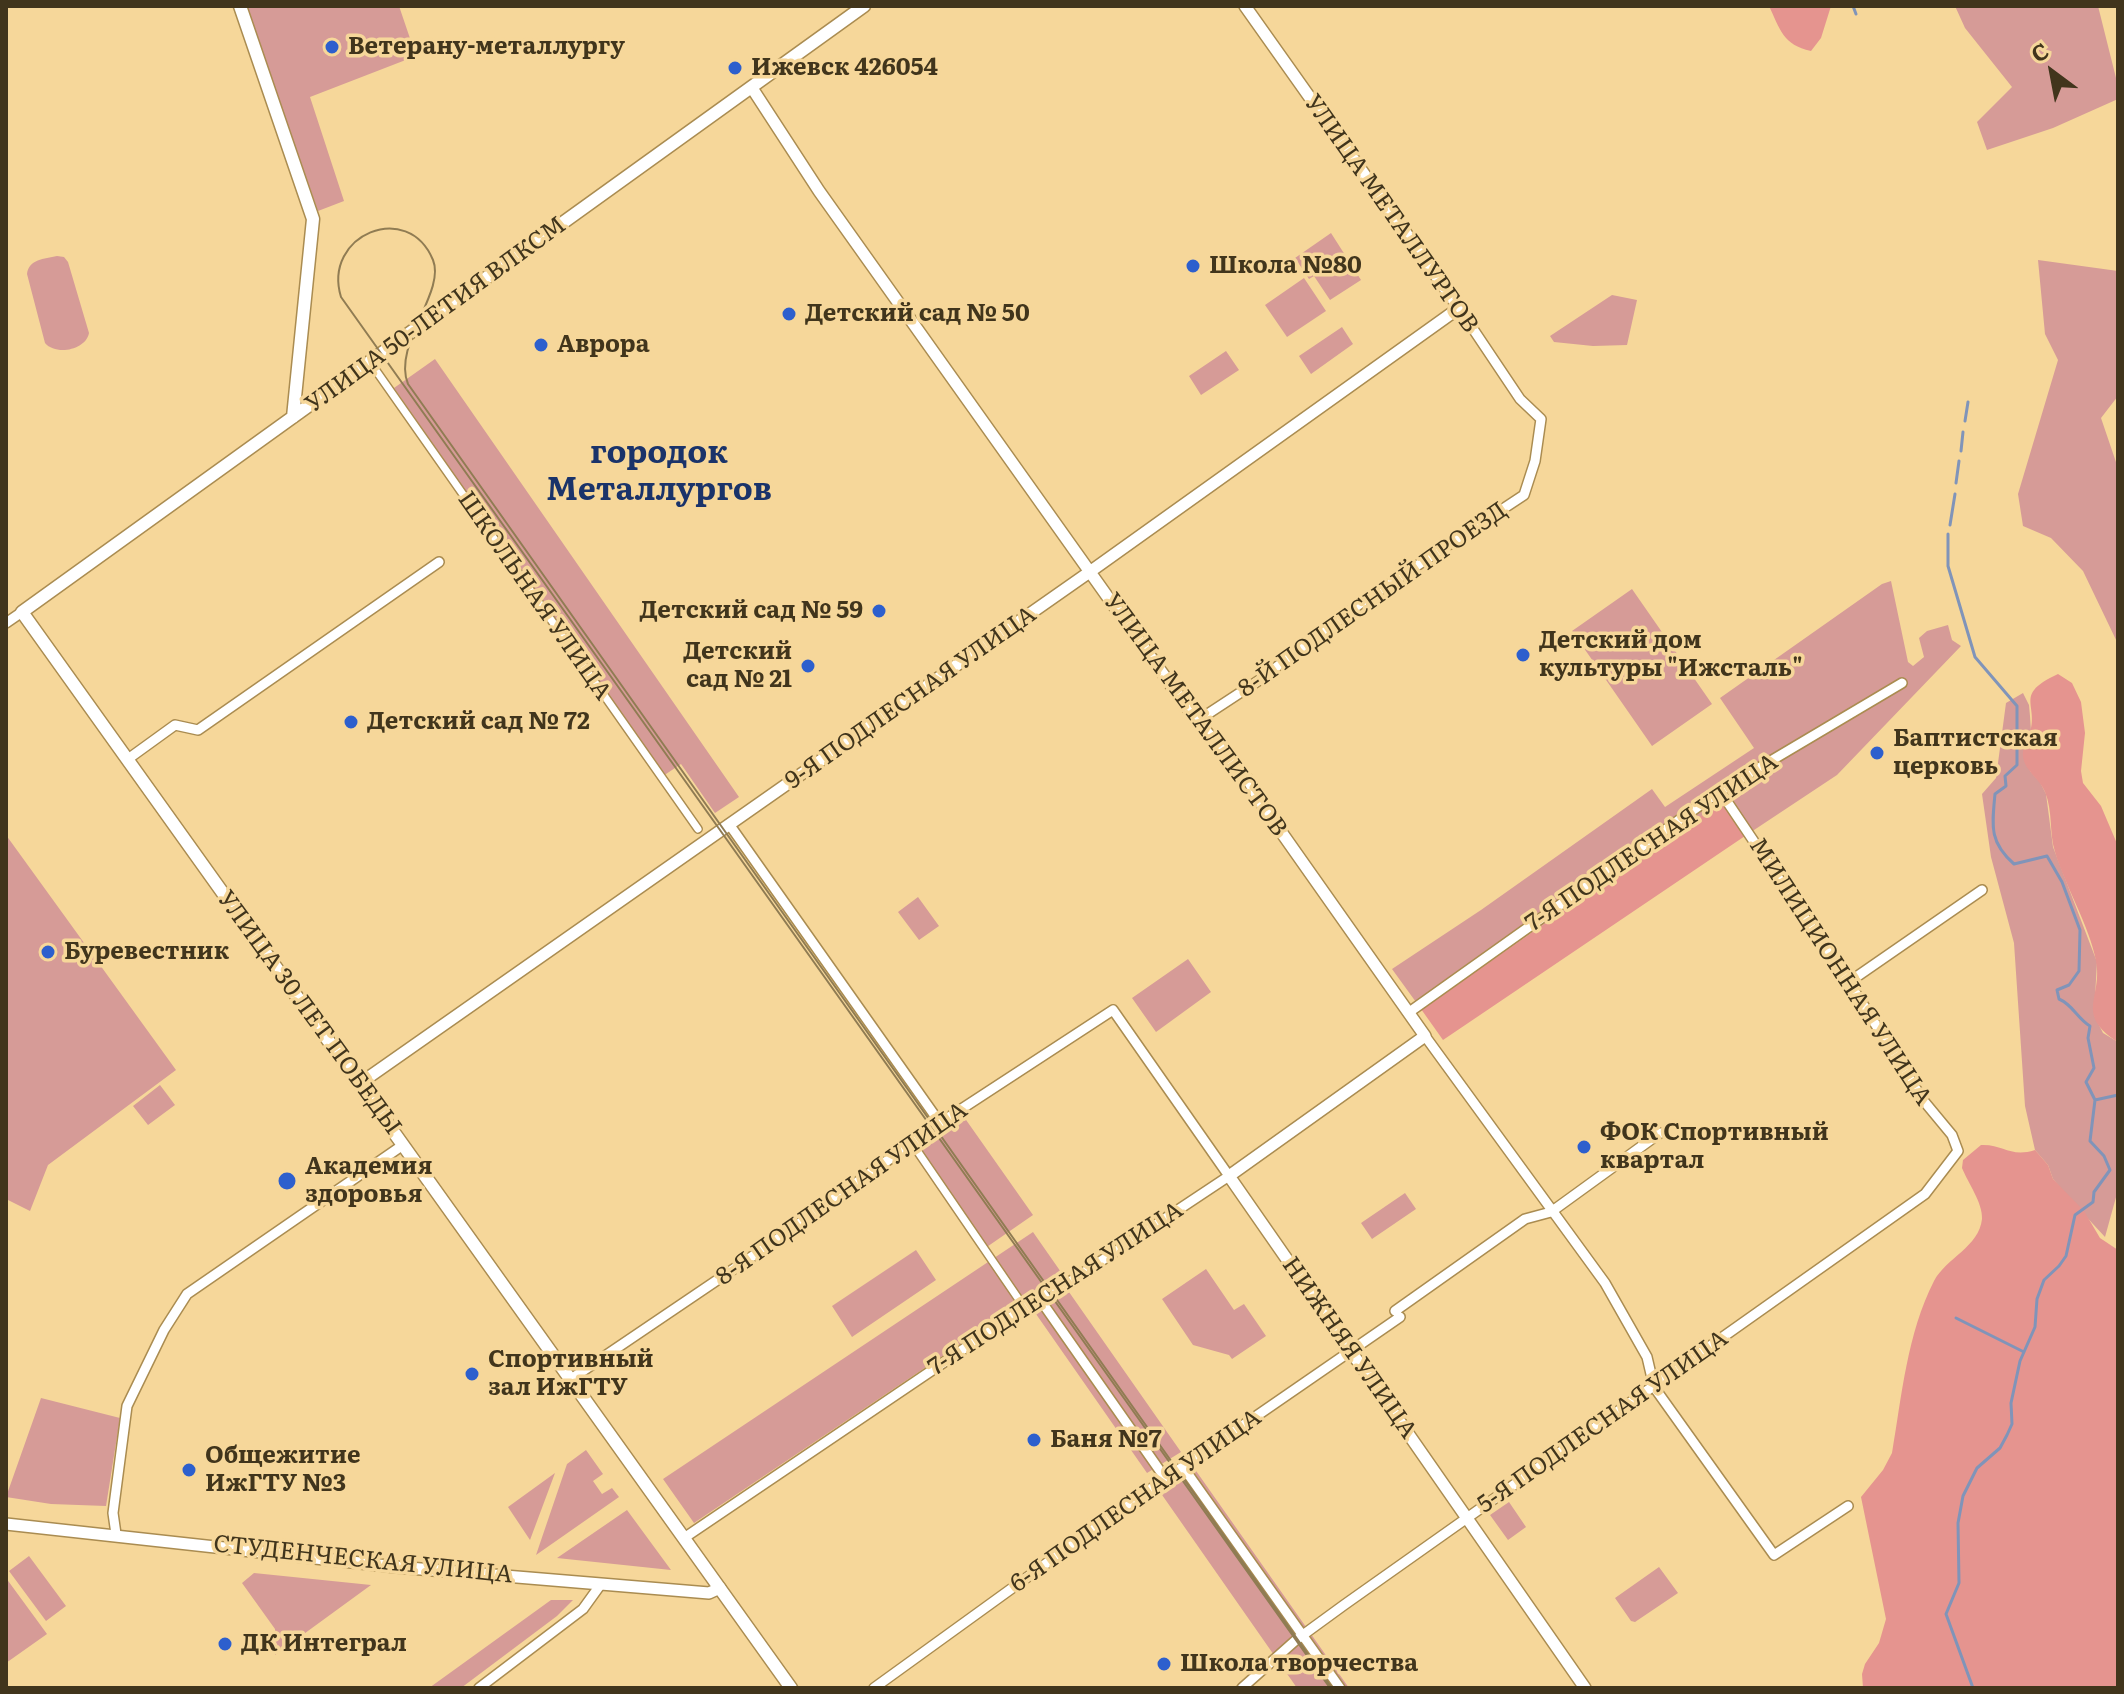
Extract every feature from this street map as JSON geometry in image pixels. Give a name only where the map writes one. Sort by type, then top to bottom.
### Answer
[{"type":"main road","points":[[240,6],[313,219],[293,417]]},
{"type":"main road","name":"УЛИЦА 50-ЛЕТИЯ ВЛКСМ","points":[[22,612],[864,6]]},
{"type":"main road","name":"УЛИЦА 30 ЛЕТ ПОБЕДЫ","points":[[22,612],[791,1688]]},
{"type":"street","name":"УЛИЦА МЕТАЛЛУРГОВ","points":[[1245,6],[1520,399],[1541,419]]},
{"type":"street","name":"УЛИЦА МЕТАЛЛИСТОВ","points":[[752,88],[819,191],[1197,721],[1249,781],[1265,809],[1408,1013],[1605,1283],[1647,1357],[1654,1387],[1774,1555],[1848,1506]]},
{"type":"street","name":"9-Я ПОДЛЕСНАЯ УЛИЦА","points":[[359,1084],[1091,571],[1459,308]]},
{"type":"street","name":"ШКОЛЬНАЯ УЛИЦА","points":[[370,362],[698,829]]},
{"type":"street","name":"8-Й ПОДЛЕСНЫЙ ПРОЕЗД","points":[[1197,721],[1258,681],[1365,600],[1524,495],[1535,461],[1541,419]]},
{"type":"street","points":[[128,759],[175,725],[198,730],[439,562]]},
{"type":"street","name":"УЛИЦА 50-ЛЕТИЯ ВЛКСМ","points":[[6,623],[22,612]]},
{"type":"street","name":"7-Я ПОДЛЕСНАЯ УЛИЦА","points":[[1408,1013],[1720,791],[1902,683]]},
{"type":"street","name":"МИЛИЦИОННАЯ УЛИЦА","points":[[1720,791],[1849,982],[1923,1100],[1952,1135],[1958,1151]]},
{"type":"street","points":[[729,824],[940,1123]]},
{"type":"street","points":[[1849,982],[1982,890]]},
{"type":"street","name":"8-Я ПОДЛЕСНАЯ УЛИЦА","points":[[571,1379],[772,1243],[940,1123],[1113,1010]]},
{"type":"street","name":"НИЖНЯЯ УЛИЦА","points":[[1113,1010],[1585,1688]]},
{"type":"street","name":"7-Я ПОДЛЕСНАЯ УЛИЦА","points":[[684,1538],[1024,1307],[1071,1281],[1229,1176],[1425,1036]]},
{"type":"street","name":"6-Я ПОДЛЕСНАЯ УЛИЦА","points":[[874,1688],[1165,1478],[1351,1351],[1525,1219],[1551,1212],[1660,1133]]},
{"type":"street","points":[[116,1534],[113,1513],[127,1406],[164,1330],[187,1294],[403,1145]]},
{"type":"street","name":"5-Я ПОДЛЕСНАЯ УЛИЦА","points":[[1242,1688],[1303,1636],[1925,1194],[1958,1151]]},
{"type":"street","points":[[918,1152],[1024,1307]]},
{"type":"street","points":[[1039,1298],[1165,1478]]},
{"type":"street","points":[[1183,1467],[1340,1688]]},
{"type":"street","name":"СТУДЕНЧЕСКАЯ УЛИЦА","points":[[6,1524],[397,1567],[709,1593],[720,1588]]},
{"type":"street","points":[[479,1688],[583,1609],[601,1584]]},
{"type":"shaded area","points":[[246,6],[399,6],[416,56],[310,97],[344,201],[318,211]]},
{"type":"shaded area","points":[[1769,6],[1831,6],[1821,38],[1811,51],[1788,40]]},
{"type":"shaded area","points":[[1955,6],[2098,6],[2118,86],[2118,99],[2053,128],[1987,150],[1977,122],[2012,87],[1965,28]]},
{"type":"shaded area","points":[[1331,233],[1361,280],[1330,300],[1314,276],[1309,279],[1295,258]]},
{"type":"shaded area","points":[[64,257],[68,262],[89,333],[82,344],[63,350],[45,343],[27,274],[34,263]]},
{"type":"shaded area","points":[[2038,260],[2118,271],[2118,396],[2101,418],[2118,468],[2118,644],[2083,571],[2051,538],[2023,526],[2018,494],[2058,360],[2045,334]]},
{"type":"shaded area","points":[[1304,278],[1326,311],[1287,337],[1265,305]]},
{"type":"shaded area","points":[[1612,295],[1637,300],[1627,345],[1554,342],[1550,336]]},
{"type":"shaded area","points":[[1342,327],[1353,344],[1311,374],[1299,356]]},
{"type":"shaded area","points":[[1226,351],[1239,370],[1201,395],[1189,376]]},
{"type":"shaded area","points":[[435,359],[739,797],[715,813],[681,764],[663,776],[394,388]]},
{"type":"shaded area","points":[[1891,581],[1908,662],[1913,666],[1924,657],[1919,638],[1927,631],[1948,625],[1952,640],[1961,646],[1837,775],[1745,836],[1722,802],[1421,1009],[1392,969],[1652,789],[1665,807],[1754,748],[1720,698],[1882,584]]},
{"type":"shaded area","points":[[1632,589],[1712,704],[1652,746],[1572,631]]},
{"type":"shaded area","points":[[2058,674],[2072,683],[2081,702],[2085,733],[2081,771],[2083,783],[2101,806],[2118,846],[2118,1042],[2097,1023],[2094,1014],[2097,974],[2093,948],[2055,852],[2045,792],[2026,766],[2023,756],[2032,723],[2032,694],[2044,681]]},
{"type":"shaded area","points":[[2023,693],[2030,716],[2031,731],[2025,743],[2030,771],[2046,794],[2053,847],[2097,962],[2094,1015],[2103,1033],[2118,1042],[2118,1190],[2105,1237],[2053,1179],[2048,1165],[2035,1150],[2025,1106],[2014,943],[1991,857],[1982,794],[1996,778],[2006,703]]},
{"type":"shaded area","points":[[1723,801],[1745,836],[1443,1040],[1421,1009]]},
{"type":"shaded area","name":"Буревестник","points":[[6,835],[176,1070],[48,1165],[30,1211],[6,1199]]},
{"type":"shaded area","points":[[918,897],[939,926],[919,940],[898,912]]},
{"type":"shaded area","points":[[1188,959],[1211,992],[1156,1032],[1132,998]]},
{"type":"shaded area","points":[[160,1085],[175,1105],[148,1125],[133,1106]]},
{"type":"shaded area","points":[[964,1117],[1033,1215],[981,1251],[913,1153]]},
{"type":"shaded area","points":[[1981,1145],[2013,1152],[2035,1150],[2048,1165],[2053,1179],[2084,1211],[2100,1238],[2118,1250],[2118,1688],[1863,1688],[1865,1664],[1879,1643],[1886,1619],[1861,1497],[1883,1470],[1892,1453],[1907,1365],[1925,1301],[1939,1273],[1969,1245],[1980,1229],[1980,1206],[1962,1168],[1963,1160]]},
{"type":"shaded area","points":[[1405,1193],[1416,1209],[1372,1239],[1361,1223]]},
{"type":"shaded area","points":[[1033,1232],[1063,1275],[694,1523],[663,1479]]},
{"type":"shaded area","points":[[916,1250],[936,1280],[852,1337],[832,1306]]},
{"type":"shaded area","points":[[1206,1269],[1234,1310],[1244,1304],[1266,1336],[1232,1359],[1229,1355],[1193,1345],[1162,1299]]},
{"type":"shaded area","points":[[1069,1292],[1181,1452],[1147,1473],[1036,1314]]},
{"type":"shaded area","points":[[41,1398],[120,1418],[106,1506],[51,1504],[6,1497]]},
{"type":"shaded area","points":[[586,1450],[603,1474],[593,1481],[602,1494],[612,1488],[619,1497],[536,1555],[567,1464]]},
{"type":"shaded area","points":[[1194,1468],[1349,1688],[1297,1688],[1160,1492]]},
{"type":"shaded area","points":[[555,1473],[530,1540],[508,1507]]},
{"type":"shaded area","points":[[1509,1502],[1526,1527],[1508,1540],[1490,1515]]},
{"type":"shaded area","points":[[627,1510],[671,1570],[557,1558]]},
{"type":"shaded area","points":[[29,1556],[66,1606],[46,1621],[9,1571]]},
{"type":"shaded area","points":[[1659,1567],[1678,1593],[1635,1622],[1631,1621],[1615,1598]]},
{"type":"shaded area","points":[[254,1573],[371,1585],[275,1655],[275,1629],[242,1583]]},
{"type":"shaded area","points":[[6,1578],[47,1634],[6,1663]]},
{"type":"shaded area","points":[[551,1600],[573,1600],[557,1616],[461,1688],[429,1688]]},
{"type":"waterway","points":[[1853,6],[1856,14]]},
{"type":"waterway","points":[[1965,421],[1968,402]]},
{"type":"waterway","points":[[1961,451],[1963,432]]},
{"type":"waterway","points":[[1956,483],[1959,461]]},
{"type":"waterway","points":[[1950,525],[1955,494]]},
{"type":"waterway","points":[[1948,534],[1948,566],[1975,657],[2017,706],[2017,765],[2005,776],[2006,786],[1995,794],[1993,824],[1996,841],[2014,864],[2047,856],[2062,882],[2080,930],[2079,971],[2069,985],[2057,990],[2059,999],[2090,1026],[2088,1038],[2094,1068],[2086,1082],[2095,1100],[2090,1141],[2104,1156],[2110,1170],[2094,1192],[2093,1202],[2075,1215],[2066,1256],[2044,1280],[2037,1299],[2035,1327],[2020,1361],[2011,1403],[2012,1424],[2000,1448],[1977,1468],[1963,1496],[1958,1523],[1959,1583],[1946,1614],[1973,1688]]},
{"type":"waterway","points":[[2095,1100],[2118,1095]]},
{"type":"waterway","points":[[1956,1318],[2024,1352]]},
{"type":"tram line","points":[[1330,1688],[341,297],[338,275],[344,256],[355,242],[370,232],[388,229],[405,231],[421,242],[433,260],[435,273],[407,353],[405,369],[408,384],[1332,1688]]},
{"type":"place","name":"Ветерану-металлургу","points":[[332,47]]},
{"type":"place","name":"Ижевск 426054","points":[[735,68]]},
{"type":"place","name":"Школа №80","points":[[1193,266]]},
{"type":"place","name":"Детский сад № 50","points":[[789,314]]},
{"type":"place","name":"Аврора","points":[[541,345]]},
{"type":"place","name":"Детский сад № 59","points":[[879,611]]},
{"type":"place","name":"Детский дом культуры \"Ижсталь\"","points":[[1523,655]]},
{"type":"place","name":"Детский сад № 21","points":[[808,666]]},
{"type":"place","name":"Детский сад № 72","points":[[351,722]]},
{"type":"place","name":"Баптистская церковь","points":[[1877,753]]},
{"type":"place","name":"Буревестник","points":[[48,952]]},
{"type":"place","name":"ФОК Спортивный квартал","points":[[1584,1147]]},
{"type":"place","name":"Академия здоровья","points":[[287,1181]]},
{"type":"place","name":"Спортивный зал ИжГТУ","points":[[472,1374]]},
{"type":"place","name":"Баня №7","points":[[1034,1440]]},
{"type":"place","name":"Общежитие ИжГТУ №3","points":[[189,1470]]},
{"type":"place","name":"ДК Интеграл","points":[[225,1644]]},
{"type":"place","name":"Школа творчества","points":[[1164,1664]]},
{"type":"district","name":"городок Металлургов","points":[[659,472]]}]
